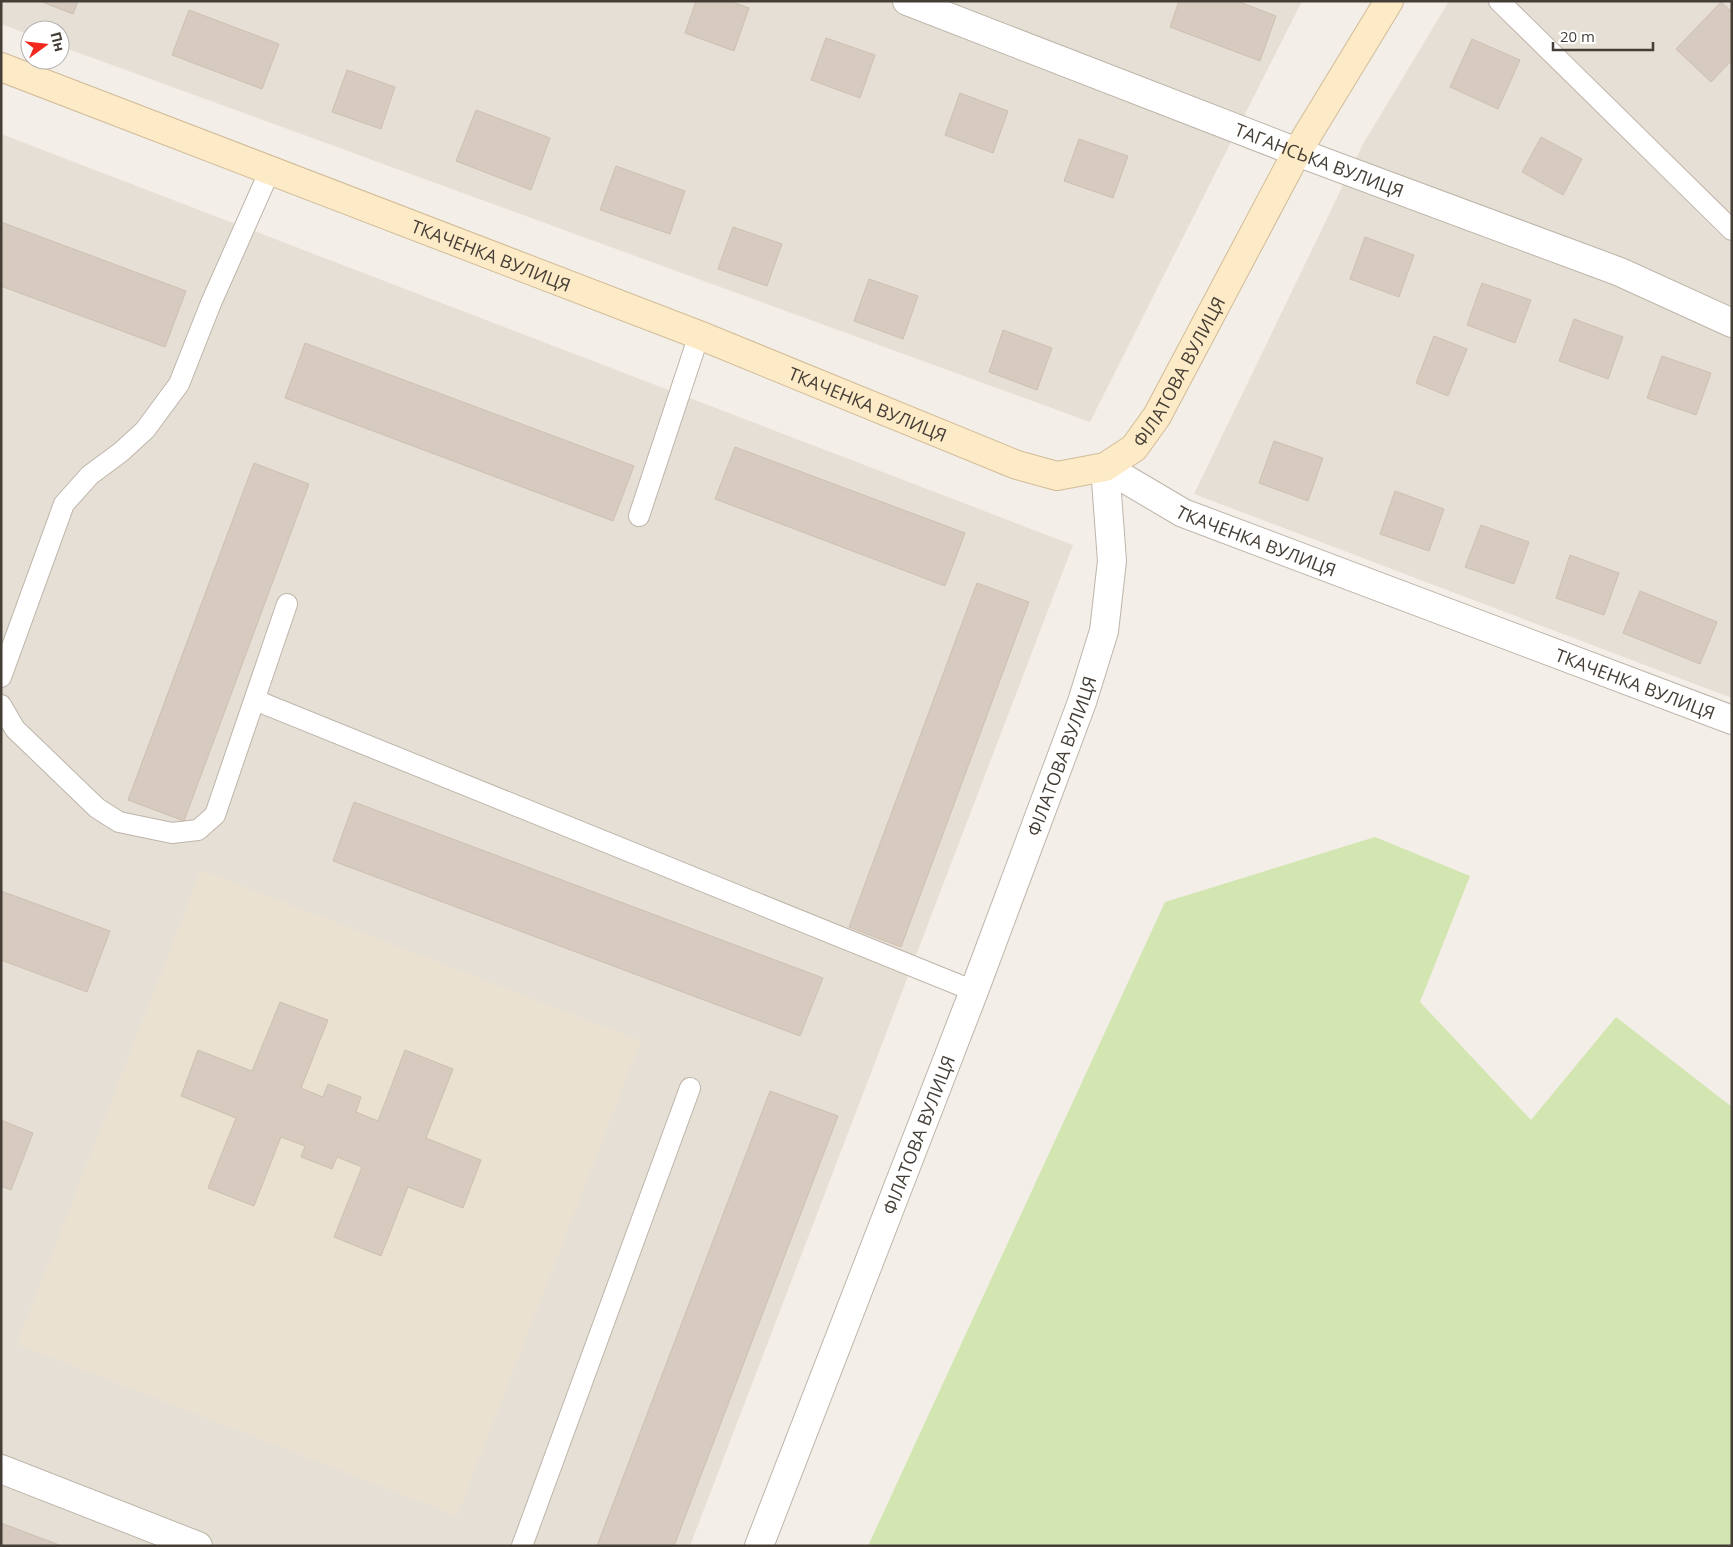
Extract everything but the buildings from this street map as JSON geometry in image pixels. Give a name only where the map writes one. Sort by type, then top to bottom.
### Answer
[{"type":"street","name":"ТАГАНСЬКА ВУЛИЦЯ","points":[[907,1],[1297,152],[1620,272],[1732,323]]},
{"type":"street","name":"ФІЛАТОВА ВУЛИЦЯ","points":[[759,1546],[974,991],[1082,702],[1104,631],[1112,561],[1105,467],[1134,448],[1156,416],[1297,152],[1389,1]]},
{"type":"street","name":"ТКАЧЕНКА ВУЛИЦЯ","points":[[1,67],[699,335],[1017,465],[1057,476],[1105,467],[1183,513],[1732,720]]},
{"type":"street","points":[[1,1469],[198,1546]]},
{"type":"lane","points":[[1499,1],[1732,230]]},
{"type":"lane","points":[[1,677],[64,504],[90,475],[145,430],[179,384],[211,303],[270,170]]},
{"type":"lane","points":[[639,516],[699,335]]},
{"type":"lane","points":[[1,705],[16,729],[97,808],[120,822],[172,833],[198,830],[216,815],[287,604]]},
{"type":"lane","points":[[255,700],[974,991]]},
{"type":"lane","points":[[522,1546],[690,1088]]},
{"type":"shaded area","points":[[1,1],[1302,1],[1090,422],[70,50],[70,20],[20,20],[20,31],[1,24]]},
{"type":"shaded area","points":[[1449,1],[1732,1],[1732,698],[1194,494],[1363,144]]},
{"type":"shaded area","points":[[1,134],[1073,545],[690,1546],[1,1546]]},
{"type":"shaded area","points":[[201,870],[641,1041],[457,1516],[17,1344]]},
{"type":"green space","points":[[1375,837],[1470,876],[1420,1002],[1531,1120],[1616,1017],[1732,1107],[1732,1546],[868,1546],[1165,902]]}]
